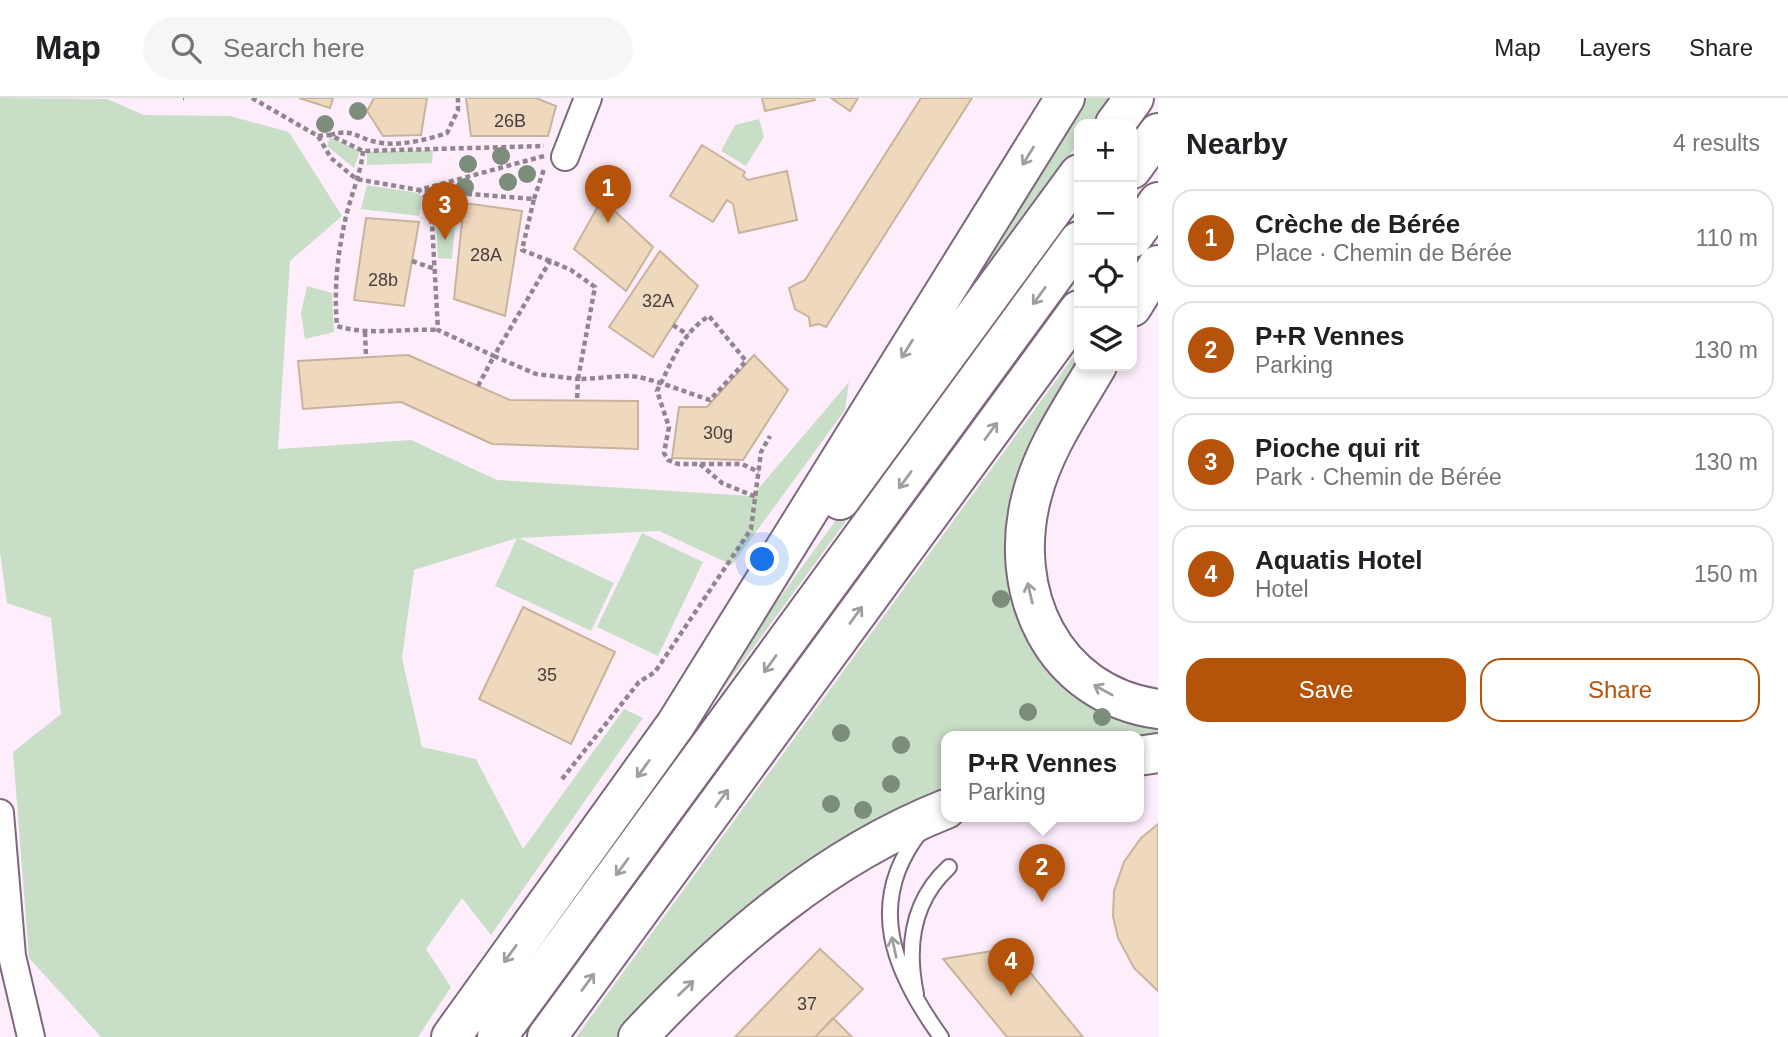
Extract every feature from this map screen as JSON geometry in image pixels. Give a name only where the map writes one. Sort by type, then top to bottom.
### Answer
[{"type":"highway","points":[[676,724],[1065,98]]},
{"type":"highway","points":[[1119,119],[1135,98]]},
{"type":"highway","points":[[1137,162],[1158,133]]},
{"type":"highway","points":[[451,1037],[676,724],[1074,181]]},
{"type":"highway","points":[[1137,231],[1158,202]]},
{"type":"highway","points":[[497,1037],[1076,245]]},
{"type":"highway","points":[[1137,299],[1158,265]]},
{"type":"highway","points":[[547,1037],[1074,317]]},
{"type":"highway","points":[[1094,371],[1061,427],[1039,473],[1028,513],[1025,569],[1038,619],[1059,654],[1080,676],[1102,691],[1124,701],[1158,709]]},
{"type":"highway","points":[[638,1037],[720,955],[785,901],[876,841],[941,811]]},
{"type":"street","points":[[566,153],[588,98]]},
{"type":"street","points":[[0,813],[12,956],[32,1037]]},
{"type":"lane","points":[[941,812],[904,856],[890,916],[895,955],[906,986],[941,1037]]},
{"type":"lane","points":[[921,1009],[912,968],[914,925],[922,899],[949,867]]},
{"type":"path","points":[[252,98],[318,136],[331,158],[356,179],[419,190],[534,199]]},
{"type":"path","points":[[318,136],[346,131],[376,142],[425,140],[447,133],[458,110],[458,98]]},
{"type":"path","points":[[330,135],[363,151],[542,145],[556,152],[566,153]]},
{"type":"path","points":[[363,151],[345,221],[334,295],[337,326],[365,332],[406,328],[438,330],[536,374],[578,379],[632,375],[660,385],[710,400],[746,361],[709,316],[679,346],[660,385],[657,391],[669,427],[664,453],[668,460],[678,464],[742,464],[759,472]]},
{"type":"path","points":[[419,190],[549,155],[534,199],[522,250],[572,270],[595,287],[578,379],[577,401]]},
{"type":"path","points":[[419,190],[425,196],[425,207],[432,223],[438,330]]},
{"type":"path","points":[[412,261],[435,269]]},
{"type":"path","points":[[478,386],[550,261]]},
{"type":"path","points":[[673,325],[688,335]]},
{"type":"path","points":[[365,332],[366,357]]},
{"type":"path","points":[[562,779],[639,682],[655,672],[751,530],[761,452],[770,436]]},
{"type":"path","points":[[700,464],[722,483],[756,497]]},
{"type":"green space","points":[[0,98],[107,99],[144,115],[230,116],[289,132],[342,216],[290,261],[278,449],[411,440],[497,480],[752,496],[849,382],[845,410],[732,565],[659,531],[519,538],[614,583],[591,631],[495,586],[517,538],[414,570],[402,658],[422,747],[476,759],[523,849],[624,709],[643,718],[491,935],[462,898],[426,949],[451,987],[418,1037],[101,1037],[29,958],[13,752],[61,714],[51,618],[7,603],[0,552]]},
{"type":"green space","points":[[1072,98],[1111,98],[1096,119],[1074,119],[1074,149],[869,434]]},
{"type":"green space","points":[[759,119],[764,137],[746,166],[721,151],[735,125]]},
{"type":"green space","points":[[330,137],[360,151],[354,168],[327,146]]},
{"type":"green space","points":[[433,150],[432,163],[367,165],[367,152]]},
{"type":"green space","points":[[367,185],[418,193],[422,197],[419,216],[361,209]]},
{"type":"green space","points":[[1074,191],[1074,210],[468,1037],[462,1037]]},
{"type":"green space","points":[[427,195],[458,198],[452,259],[438,258],[436,223],[427,205]]},
{"type":"green space","points":[[307,286],[332,293],[334,332],[305,339],[301,313]]},
{"type":"green space","points":[[1074,356],[1074,371],[1077,371],[1063,409],[1025,617],[1158,717],[1158,734],[1144,735],[1144,731],[941,731],[941,791],[835,850],[624,1037],[576,1037]]},
{"type":"green space","points":[[949,443],[959,451],[540,1016],[523,1037],[512,1037]]},
{"type":"green space","points":[[642,533],[703,562],[658,656],[597,627]]},
{"type":"building","points":[[299,98],[333,98],[330,108]]},
{"type":"building","points":[[374,98],[427,98],[421,135],[383,136],[367,111]]},
{"type":"building","points":[[466,98],[536,98],[556,106],[548,136],[471,136]]},
{"type":"building","points":[[762,98],[814,98],[815,100],[765,111]]},
{"type":"building","points":[[831,98],[858,98],[850,111]]},
{"type":"building","points":[[921,98],[972,98],[826,327],[819,324],[810,326],[809,317],[795,309],[789,288],[805,280]]},
{"type":"building","points":[[702,145],[745,172],[743,176],[748,180],[787,171],[797,220],[739,233],[733,204],[727,200],[713,222],[670,196]]},
{"type":"building","points":[[602,199],[653,247],[626,291],[574,249]]},
{"type":"building","points":[[464,203],[522,211],[505,316],[454,299]]},
{"type":"building","points":[[366,218],[419,222],[404,306],[354,300]]},
{"type":"building","points":[[660,251],[698,286],[653,357],[609,327]]},
{"type":"building","points":[[408,355],[510,400],[638,401],[638,449],[492,444],[401,402],[303,409],[298,361]]},
{"type":"building","points":[[754,355],[788,390],[743,460],[672,458],[679,407],[707,407]]},
{"type":"building","points":[[523,607],[615,652],[571,744],[479,699]]},
{"type":"building","points":[[1158,824],[1158,991],[1134,968],[1118,938],[1113,916],[1114,891],[1124,862],[1141,838]]},
{"type":"building","points":[[1010,948],[1083,1037],[1007,1037],[943,959]]},
{"type":"building","points":[[820,949],[863,989],[815,1037],[735,1037]]},
{"type":"building","points":[[833,1018],[852,1037],[815,1037]]},
{"type":"place","name":"Crèche de Bérée","points":[[608,223]]},
{"type":"place","name":"Pioche qui rit","points":[[445,240]]},
{"type":"place","name":"P+R Vennes","points":[[1042,902]]},
{"type":"place","name":"Aquatis Hotel","points":[[1011,996]]}]
